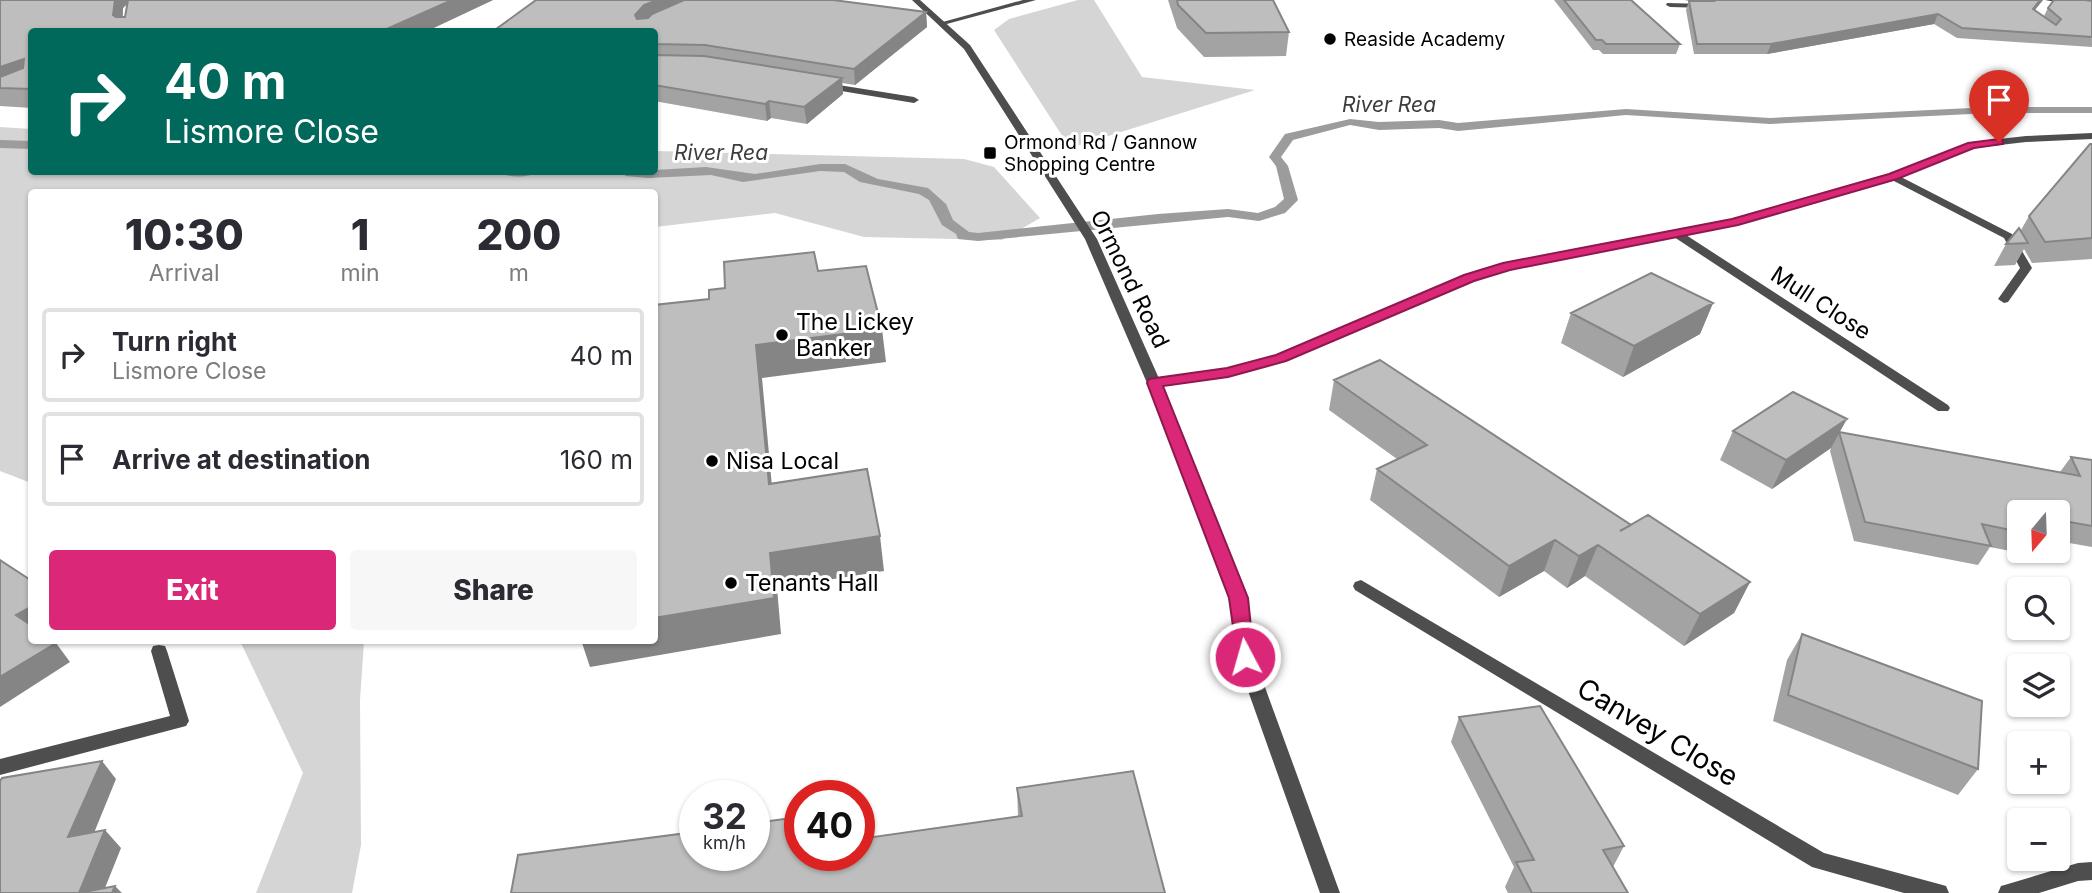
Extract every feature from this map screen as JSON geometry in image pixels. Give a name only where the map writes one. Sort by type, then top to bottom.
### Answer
[{"type":"street","name":"Ormond Road","points":[[916,0],[967,47],[1091,239],[1154,383],[1238,598],[1245,657],[1330,893]]},
{"type":"street","points":[[943,23],[1032,0]]},
{"type":"street","points":[[2042,9],[2049,0],[2092,7]]},
{"type":"street","points":[[1667,3],[1711,6]]},
{"type":"street","points":[[1667,3],[1683,16]]},
{"type":"street","points":[[817,85],[914,100]]},
{"type":"street","points":[[1154,383],[1228,373],[1281,358],[1469,278],[1508,266],[1733,222],[1893,177],[1972,145],[2092,136]]},
{"type":"street","points":[[1893,177],[2008,236],[2026,268],[2004,299]]},
{"type":"street","name":"Mull Close","points":[[1676,233],[1943,408]]},
{"type":"street","name":"Canvey Close","points":[[1361,586],[1819,861],[1939,893]]},
{"type":"street","points":[[0,767],[180,721],[159,651]]},
{"type":"street","points":[[2008,893],[2078,872],[2092,871]]},
{"type":"shaded area","points":[[1078,0],[1094,0],[1142,77],[1255,90],[1070,148],[994,30],[1009,19]]},
{"type":"shaded area","points":[[0,127],[28,129],[28,175],[658,175],[658,151],[964,159],[994,167],[1040,218],[1002,240],[864,237],[775,213],[658,227],[658,189],[28,189],[28,482],[0,471]]},
{"type":"shaded area","points":[[241,644],[364,644],[360,700],[361,845],[352,893],[256,893],[303,773]]},
{"type":"building","points":[[0,0],[115,0],[113,15],[125,17],[128,0],[452,0],[389,28],[28,28],[28,89],[0,88],[0,77],[23,68],[24,59],[0,67]]},
{"type":"building","points":[[536,0],[657,0],[644,5],[635,15],[637,19],[648,18],[684,0],[833,0],[926,12],[854,69],[705,45],[658,44],[658,28],[498,28]]},
{"type":"building","points":[[1177,0],[1273,0],[1289,32],[1206,33],[1178,5]]},
{"type":"building","points":[[1564,0],[1631,0],[1680,44],[1606,44],[1602,40],[1596,40]]},
{"type":"building","points":[[2040,0],[2033,9],[2056,25],[2061,19],[2048,8],[2054,0],[2085,0],[2092,1],[2092,37],[1962,28],[1938,14],[1771,44],[1697,44],[1689,1]]},
{"type":"building","points":[[658,55],[704,56],[842,78],[804,107],[769,101],[765,104],[658,86]]},
{"type":"building","points":[[2090,144],[2092,238],[2045,242],[2029,216]]},
{"type":"building","points":[[2019,228],[2028,243],[2006,244]]},
{"type":"building","points":[[814,252],[818,271],[866,266],[882,329],[756,345],[769,484],[867,469],[880,536],[770,553],[774,598],[658,617],[658,305],[709,299],[709,290],[725,288],[724,262]]},
{"type":"building","points":[[1651,273],[1713,303],[1634,346],[1571,313]]},
{"type":"building","points":[[1380,360],[1631,525],[1648,515],[1750,582],[1700,614],[1598,545],[1579,556],[1555,540],[1509,566],[1377,469],[1427,445],[1334,380]]},
{"type":"building","points":[[1793,392],[1847,419],[1786,460],[1733,431]]},
{"type":"building","points":[[1839,432],[2080,476],[2071,457],[2092,460],[2092,526],[2070,522],[2070,500],[2007,500],[2007,529],[1982,524],[1991,546],[1865,522]]},
{"type":"building","points":[[0,560],[28,578],[28,608],[16,615],[28,623],[28,644],[54,644],[0,677]]},
{"type":"building","points":[[1802,634],[1982,701],[1978,769],[1788,695]]},
{"type":"building","points":[[1540,706],[1624,846],[1603,850],[1628,893],[1532,893],[1516,862],[1534,860],[1459,717]]},
{"type":"building","points":[[102,761],[68,837],[105,830],[79,893],[0,893],[2,778]]},
{"type":"building","points":[[1133,771],[1165,893],[511,893],[518,855],[679,834],[679,871],[770,871],[770,821],[784,819],[784,871],[875,871],[875,837],[1022,816],[1017,788]]},
{"type":"building","points":[[115,886],[112,893],[79,893]]},
{"type":"waterway","name":"River Rea","points":[[658,173],[706,171],[755,178],[820,167],[845,168],[877,183],[924,191],[941,207],[947,222],[962,232],[963,236],[978,237],[1228,213],[1259,217],[1280,210],[1291,200],[1282,166],[1275,157],[1289,137],[1350,122],[1379,126],[1439,124],[1458,127],[1626,112],[1770,121],[1991,110],[2092,110]]},
{"type":"waterway","name":"River Rea","points":[[0,144],[28,145]]},
{"type":"place","name":"Reaside Academy","points":[[1330,39]]},
{"type":"place","name":"Ormond Rd / Gannow Shopping Centre","points":[[990,153]]},
{"type":"place","name":"The Lickey Banker","points":[[782,335]]},
{"type":"place","name":"Nisa Local","points":[[712,461]]},
{"type":"place","name":"Tenants Hall","points":[[731,583]]},
{"type":"route","points":[[1245,657],[1238,598],[1154,383],[1228,373],[1281,358],[1469,278],[1508,266],[1733,222],[1893,177],[1972,145],[1999,142]]}]
